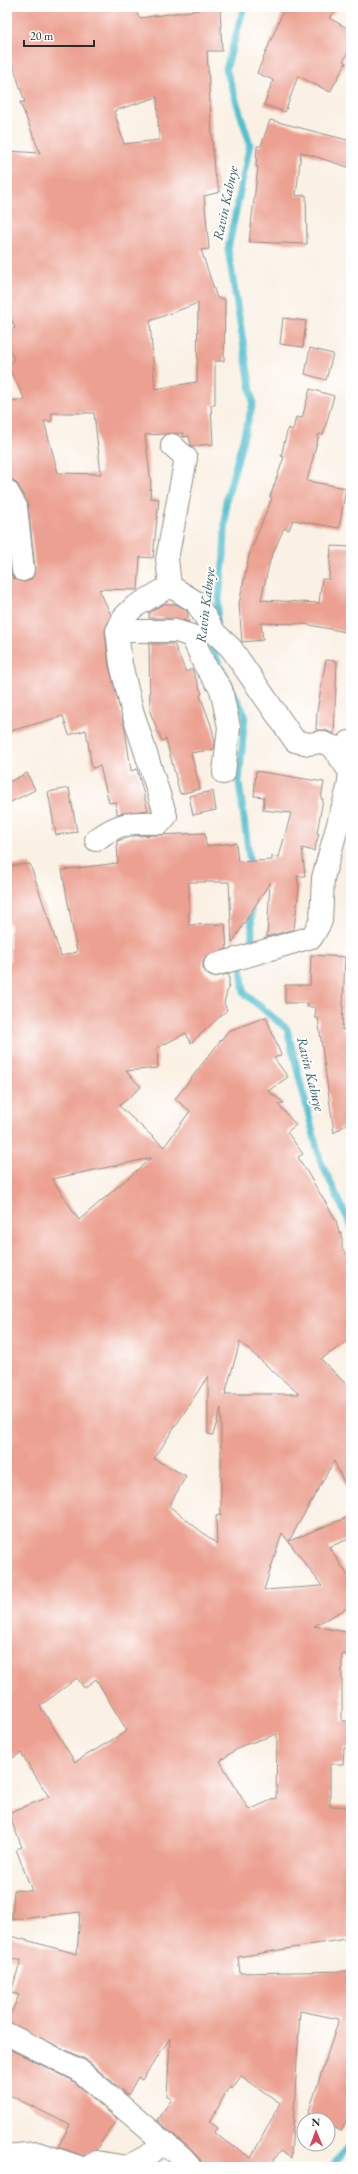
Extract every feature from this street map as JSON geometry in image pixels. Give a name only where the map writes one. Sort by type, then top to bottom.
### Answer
[{"type":"street","points":[[170,586],[167,558],[186,458],[172,445]]},
{"type":"street","points":[[7,492],[16,507],[23,570]]},
{"type":"street","points":[[96,840],[108,830],[131,822],[160,823],[166,816],[132,710],[121,664],[118,631],[124,618],[134,607],[170,586]]},
{"type":"street","points":[[170,586],[196,602],[215,633],[231,648],[295,741],[309,744],[321,742],[332,746],[350,772]]},
{"type":"street","points":[[118,631],[176,631],[192,636],[204,664],[221,689],[229,727],[224,773]]},
{"type":"street","points":[[215,965],[312,938],[321,921],[323,878],[336,836],[350,772],[349,742]]},
{"type":"street","points":[[7,2034],[79,2070],[164,2142],[190,2167]]},
{"type":"street","points":[[89,2167],[96,2162],[127,2167],[149,2155],[164,2142]]},
{"type":"street","points":[[7,2156],[37,2154],[79,2167]]},
{"type":"building","points":[[7,7],[135,7],[139,18],[198,10],[198,7],[220,7],[222,51],[207,51],[214,172],[220,192],[204,196],[209,249],[201,250],[217,298],[225,299],[224,361],[215,361],[215,405],[211,405],[213,444],[191,446],[189,436],[183,437],[183,433],[145,435],[151,484],[150,498],[159,499],[153,558],[140,557],[138,590],[99,589],[111,615],[105,631],[109,666],[125,728],[131,771],[137,769],[148,810],[117,814],[116,802],[109,803],[100,766],[92,768],[86,730],[69,735],[63,716],[7,732],[7,539],[13,578],[24,582],[30,580],[34,575],[35,569],[28,505],[18,485],[13,480],[7,479],[7,401],[25,400],[7,365],[14,360],[7,342],[7,331],[15,328],[7,310],[7,151],[40,153],[20,102],[25,102],[7,47]],"holes":[[[157,97],[159,140],[124,144],[114,111]],[[198,303],[197,382],[155,389],[150,321]],[[52,413],[94,413],[101,474],[58,473],[44,421],[52,421]]]},
{"type":"building","points":[[285,7],[339,7],[329,18],[351,30],[351,48],[343,61],[346,63],[330,92],[298,76],[285,112],[264,105],[273,80],[257,73]]},
{"type":"building","points":[[270,120],[351,141],[351,168],[301,152],[296,196],[306,195],[307,244],[249,242],[258,167],[256,167],[257,146],[261,146]]},
{"type":"building","points":[[283,318],[306,321],[303,347],[280,344]]},
{"type":"building","points":[[310,348],[333,354],[326,380],[305,374]]},
{"type":"building","points":[[310,389],[334,396],[323,435],[319,434],[307,481],[346,488],[339,528],[293,520],[289,530],[284,528],[270,560],[261,600],[319,603],[322,579],[329,579],[331,546],[351,547],[351,633],[304,624],[261,623],[263,640],[242,642],[239,604],[249,555],[272,498],[270,497],[284,457],[281,456],[288,428],[293,430],[296,417],[302,418]]},
{"type":"building","points":[[163,604],[176,604],[187,611],[189,622],[176,618],[149,618],[149,613]]},
{"type":"building","points":[[149,644],[174,644],[186,672],[192,669],[202,694],[200,695],[211,725],[215,742],[214,749],[191,753],[200,789],[180,794],[166,739],[162,741],[150,712]]},
{"type":"building","points":[[326,660],[337,661],[334,734],[325,730],[316,730],[317,711]]},
{"type":"building","points":[[256,771],[324,782],[321,799],[323,799],[317,833],[319,834],[314,851],[302,848],[305,876],[297,876],[299,889],[294,929],[267,937],[270,882],[232,943],[229,882],[189,882],[189,925],[225,924],[227,949],[206,956],[203,962],[203,968],[207,974],[212,977],[229,974],[229,985],[224,1003],[227,1010],[191,1043],[186,1033],[157,1048],[158,1068],[126,1071],[141,1087],[119,1106],[164,1147],[190,1111],[175,1099],[228,1031],[266,1017],[281,1055],[274,1058],[288,1077],[268,1091],[284,1103],[278,1104],[296,1125],[287,1132],[303,1154],[298,1157],[336,1220],[339,1233],[342,1233],[342,1248],[351,1260],[351,1339],[321,1359],[351,1389],[351,1497],[334,1461],[289,1541],[351,1516],[351,1538],[329,1547],[351,1580],[351,1606],[314,1626],[351,1633],[351,1656],[342,1654],[342,1721],[351,1721],[351,1748],[344,1748],[343,1764],[330,1764],[330,1806],[351,1807],[351,1883],[346,1883],[351,1911],[351,1938],[238,1957],[240,1973],[351,1971],[351,2113],[341,2131],[336,2128],[336,2112],[309,2112],[339,2019],[300,2011],[291,2158],[280,2151],[268,2167],[202,2167],[200,2159],[157,2120],[172,2099],[167,2096],[170,2038],[142,2080],[138,2077],[128,2095],[85,2059],[7,2022],[19,1995],[11,1992],[21,1960],[7,1959],[7,1935],[77,1954],[80,1912],[12,1920],[14,1890],[32,1891],[16,1849],[22,1847],[8,1813],[49,1797],[21,1753],[7,1761],[7,961],[10,961],[10,923],[7,923],[7,866],[30,864],[61,956],[77,952],[62,870],[118,863],[117,841],[134,836],[205,833],[206,846],[236,843],[238,862],[272,860],[272,856],[279,857],[291,813],[263,810],[264,797],[254,796]],"holes":[[[151,1158],[79,1220],[52,1179]],[[240,1342],[299,1394],[225,1394]],[[208,1376],[208,1434],[213,1435],[221,1408],[221,1515],[216,1516],[217,1544],[169,1506],[186,1476],[154,1459]],[[282,1533],[322,1586],[264,1590]],[[77,1678],[84,1688],[96,1679],[127,1731],[75,1762],[40,1706]],[[277,1734],[276,1798],[249,1810],[220,1761],[241,1746]],[[241,2076],[280,2103],[251,2158],[214,2133],[218,2128],[210,2122],[229,2087],[232,2089]]]},
{"type":"building","points":[[27,773],[35,790],[7,804],[7,783]]},
{"type":"building","points":[[69,788],[77,832],[56,835],[48,792]]},
{"type":"building","points":[[213,791],[216,810],[193,815],[189,796]]},
{"type":"building","points":[[311,955],[345,957],[342,1030],[349,1029],[351,1043],[351,1121],[334,1133],[318,1018],[315,1018],[316,1007],[307,1007],[308,1003],[285,1003],[285,985],[310,985]]},
{"type":"building","points":[[7,2048],[72,2080],[117,2119],[96,2150],[84,2156],[58,2147],[70,2125],[7,2094]]},
{"type":"waterway","name":"Ravin Kabuye","points":[[216,624],[224,555],[226,501],[253,403],[228,249],[250,144],[226,69],[244,7]]},
{"type":"waterway","name":"Ravin Kabuye","points":[[214,636],[211,647],[245,715],[239,782],[251,870]]},
{"type":"waterway","name":"Ravin Kabuye","points":[[246,951],[252,937],[251,903]]},
{"type":"waterway","name":"Ravin Kabuye","points":[[243,961],[241,966],[244,993],[287,1029],[320,1160],[351,1226]]},
{"type":"waterway","name":"Ravin Kabuye","points":[[332,2167],[351,2143]]}]
